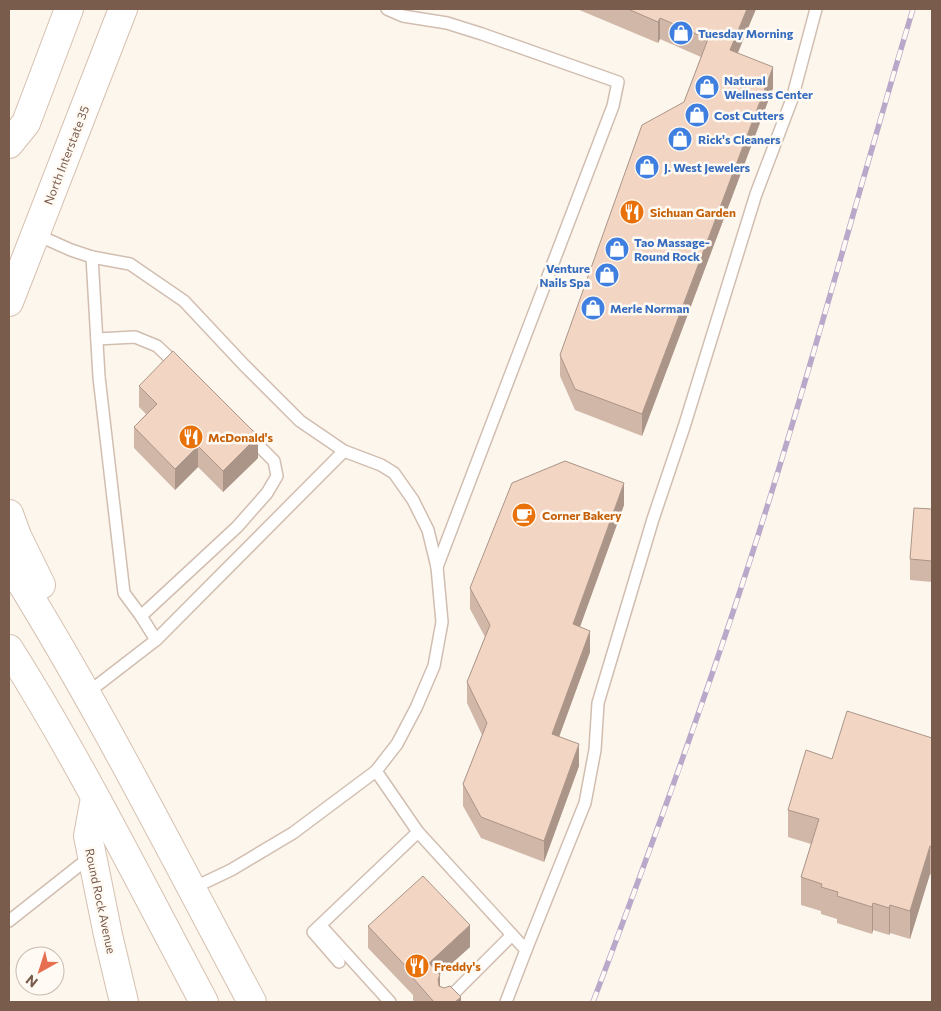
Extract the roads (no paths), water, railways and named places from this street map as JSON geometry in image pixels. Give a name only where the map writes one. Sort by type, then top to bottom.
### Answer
[{"type":"main road","points":[[9,144],[26,123],[69,9]]},
{"type":"main road","name":"North Interstate 35","points":[[9,302],[123,9]]},
{"type":"main road","points":[[9,514],[17,536],[55,615],[60,646]]},
{"type":"main road","points":[[9,563],[60,646],[113,740],[252,1002]]},
{"type":"main road","points":[[9,650],[38,695],[204,1002]]},
{"type":"main road","name":"Round Rock Avenue","points":[[95,798],[88,836],[124,1002]]},
{"type":"lane","points":[[388,9],[403,16],[447,23],[618,82],[613,106],[438,567]]},
{"type":"lane","points":[[506,1002],[585,803],[595,750],[598,703],[653,519],[756,194],[792,99],[816,9]]},
{"type":"lane","points":[[35,234],[92,257],[130,264],[184,301],[300,422],[344,451],[381,465],[394,473],[412,500],[428,530],[438,567],[442,622],[434,666],[398,744],[376,771],[294,833],[231,870],[191,889]]},
{"type":"lane","points":[[92,257],[99,377],[124,593],[156,640]]},
{"type":"lane","points":[[97,339],[135,337],[157,346],[185,373]]},
{"type":"lane","points":[[141,616],[237,527],[267,493],[277,476],[274,461],[240,427]]},
{"type":"lane","points":[[86,694],[156,640],[344,451]]},
{"type":"lane","points":[[376,771],[418,832],[526,950]]},
{"type":"lane","points":[[339,962],[313,932],[418,832]]},
{"type":"lane","points":[[9,921],[92,856]]},
{"type":"lane","points":[[321,926],[390,1002]]},
{"type":"lane","points":[[445,1002],[512,935]]},
{"type":"railway","points":[[593,1002],[684,756],[727,632],[805,383],[913,9]]},
{"type":"place","name":"Tuesday Morning","points":[[681,33]]},
{"type":"place","name":"Natural Wellness Center","points":[[707,87]]},
{"type":"place","name":"Cost Cutters","points":[[697,115]]},
{"type":"place","name":"Rick's Cleaners","points":[[680,139]]},
{"type":"place","name":"J. West Jewelers","points":[[647,167]]},
{"type":"place","name":"Sichuan Garden","points":[[632,212]]},
{"type":"place","name":"Tao Massage- Round Rock","points":[[617,249]]},
{"type":"place","name":"Venture Nails Spa","points":[[607,275]]},
{"type":"place","name":"Merle Norman","points":[[593,308]]},
{"type":"place","name":"McDonald's","points":[[191,437]]},
{"type":"place","name":"Corner Bakery","points":[[524,515]]},
{"type":"place","name":"Freddy's","points":[[417,966]]}]
